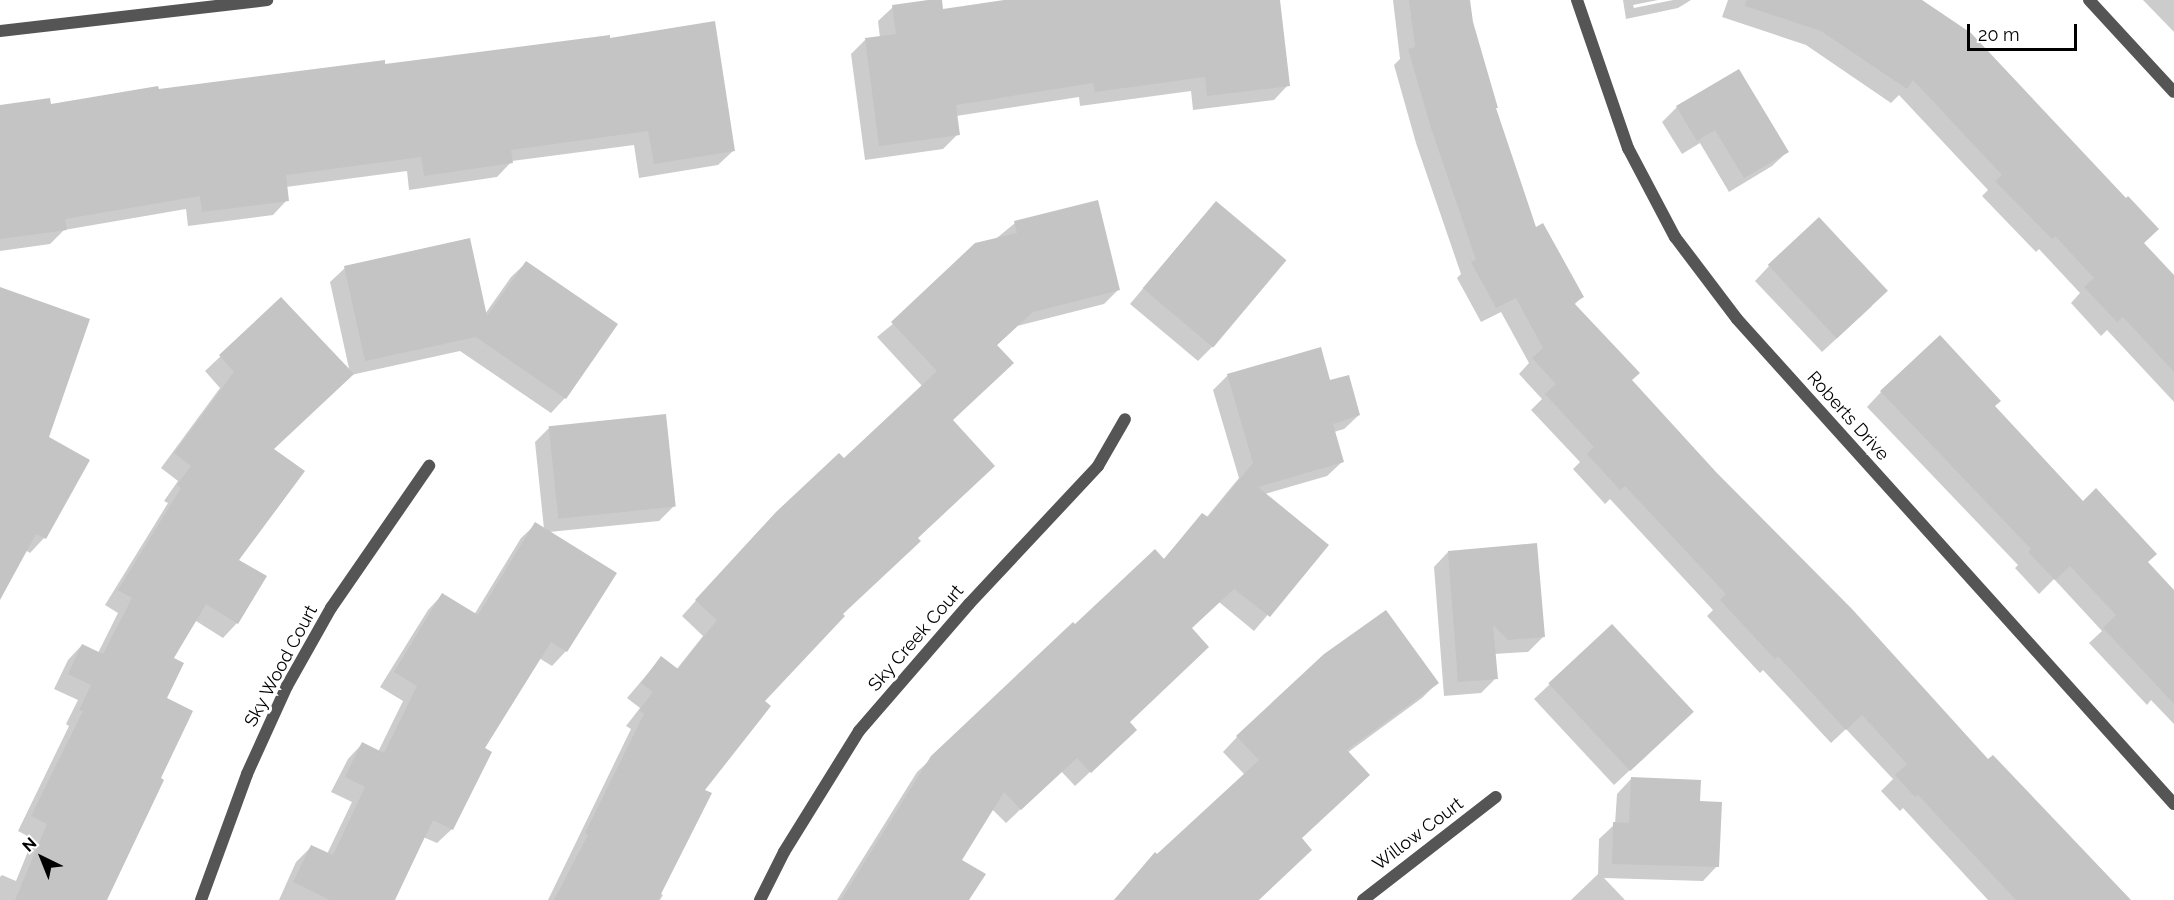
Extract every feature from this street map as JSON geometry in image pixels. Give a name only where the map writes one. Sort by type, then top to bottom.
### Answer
[{"type":"street","points":[[0,31],[267,0]]},
{"type":"street","name":"Roberts Drive","points":[[1577,0],[1628,148],[1675,237],[1737,319],[2174,804]]},
{"type":"street","points":[[2089,0],[2174,92]]},
{"type":"street","name":"Sky Creek Court","points":[[760,900],[784,852],[859,731],[969,604],[1098,466],[1125,419]]},
{"type":"street","name":"Sky Wood Court","points":[[201,900],[247,774],[287,686],[331,608],[429,466]]},
{"type":"street","name":"Willow Court","points":[[1363,900],[1496,797]]},
{"type":"building","points":[[942,0],[943,9],[1004,0],[1280,0],[1290,86],[1207,96],[1205,77],[1095,92],[1093,83],[956,105],[960,135],[879,146],[865,38],[896,34],[892,5]]},
{"type":"building","points":[[1409,0],[1470,0],[1473,22],[1498,108],[1496,108],[1536,227],[1543,223],[1584,297],[1574,303],[1640,373],[1632,380],[1716,472],[1852,609],[1988,759],[1993,755],[2131,900],[2016,900],[1918,795],[1915,797],[1895,775],[1907,764],[1862,715],[1846,730],[1778,656],[1775,659],[1720,600],[1726,594],[1625,486],[1620,490],[1587,454],[1594,447],[1545,394],[1556,384],[1532,358],[1543,348],[1516,298],[1496,308],[1471,262],[1476,260],[1431,128],[1408,49],[1415,47]]},
{"type":"building","points":[[1746,0],[1922,0],[1971,33],[2126,198],[2128,196],[2159,229],[2144,243],[2174,275],[2174,372],[2123,317],[2117,322],[2084,287],[2094,278],[2055,236],[2052,239],[1995,181],[2002,175],[1913,80],[1907,89],[1821,31],[1745,6]]},
{"type":"building","points":[[715,21],[735,151],[654,164],[648,131],[511,150],[513,163],[424,176],[421,157],[286,175],[289,201],[202,212],[200,196],[65,219],[67,230],[0,239],[0,105],[50,98],[51,104],[158,86],[159,89],[385,60],[385,64],[610,35],[610,38]]},
{"type":"building","points":[[1739,69],[1789,152],[1744,178],[1715,130],[1697,141],[1676,106]]},
{"type":"building","points":[[1098,200],[1120,290],[1033,312],[997,345],[1014,363],[953,420],[995,466],[918,538],[921,541],[843,614],[845,616],[765,701],[771,706],[705,790],[712,793],[658,900],[554,900],[588,835],[585,833],[644,714],[639,710],[653,692],[641,683],[661,656],[678,669],[717,620],[695,600],[776,512],[839,453],[844,458],[937,371],[891,322],[975,243],[1017,233],[1014,221]]},
{"type":"building","points":[[1216,201],[1286,260],[1213,347],[1143,288]]},
{"type":"building","points":[[1819,217],[1888,291],[1837,339],[1768,265]]},
{"type":"building","points":[[470,238],[487,316],[526,261],[618,324],[566,399],[476,337],[365,361],[344,266]]},
{"type":"building","points":[[0,287],[90,319],[49,437],[90,460],[46,539],[36,534],[0,600]]},
{"type":"building","points":[[281,297],[354,374],[274,449],[305,471],[239,560],[267,576],[238,624],[206,604],[174,658],[184,663],[167,698],[193,711],[161,778],[164,780],[107,900],[15,900],[47,824],[31,816],[83,711],[79,710],[91,685],[68,674],[82,644],[103,654],[132,598],[118,590],[181,488],[177,485],[191,466],[174,453],[234,372],[219,355]]},
{"type":"building","points":[[1940,335],[2001,401],[1995,406],[2083,501],[2096,488],[2157,554],[2148,562],[2174,590],[2174,704],[2103,628],[2116,615],[2070,566],[2055,580],[2028,552],[2031,549],[1880,391]]},
{"type":"building","points":[[1321,347],[1330,380],[1349,375],[1360,415],[1333,424],[1344,462],[1258,487],[1329,545],[1270,617],[1234,589],[1192,628],[1209,647],[1130,722],[1137,730],[1091,773],[1077,758],[1021,810],[1004,792],[962,860],[986,874],[969,900],[841,900],[931,756],[1073,622],[1075,624],[1155,549],[1164,559],[1202,513],[1208,517],[1253,463],[1227,374]]},
{"type":"building","points":[[666,414],[676,506],[558,519],[549,426]]},
{"type":"building","points":[[535,522],[617,573],[567,652],[551,642],[485,748],[492,752],[453,830],[433,820],[395,900],[330,900],[293,882],[311,845],[333,855],[365,787],[345,777],[362,742],[384,753],[417,686],[394,672],[442,593],[478,615]]},
{"type":"building","points":[[1537,543],[1545,637],[1508,640],[1493,625],[1498,679],[1458,682],[1448,551]]},
{"type":"building","points":[[1386,610],[1439,683],[1347,750],[1370,775],[1302,838],[1312,850],[1259,900],[1114,900],[1155,852],[1157,854],[1259,760],[1236,736],[1324,654]]},
{"type":"building","points":[[1612,624],[1694,712],[1630,771],[1548,683]]},
{"type":"building","points":[[1631,777],[1701,780],[1700,801],[1722,802],[1719,867],[1612,864],[1613,822],[1629,823]]}]
